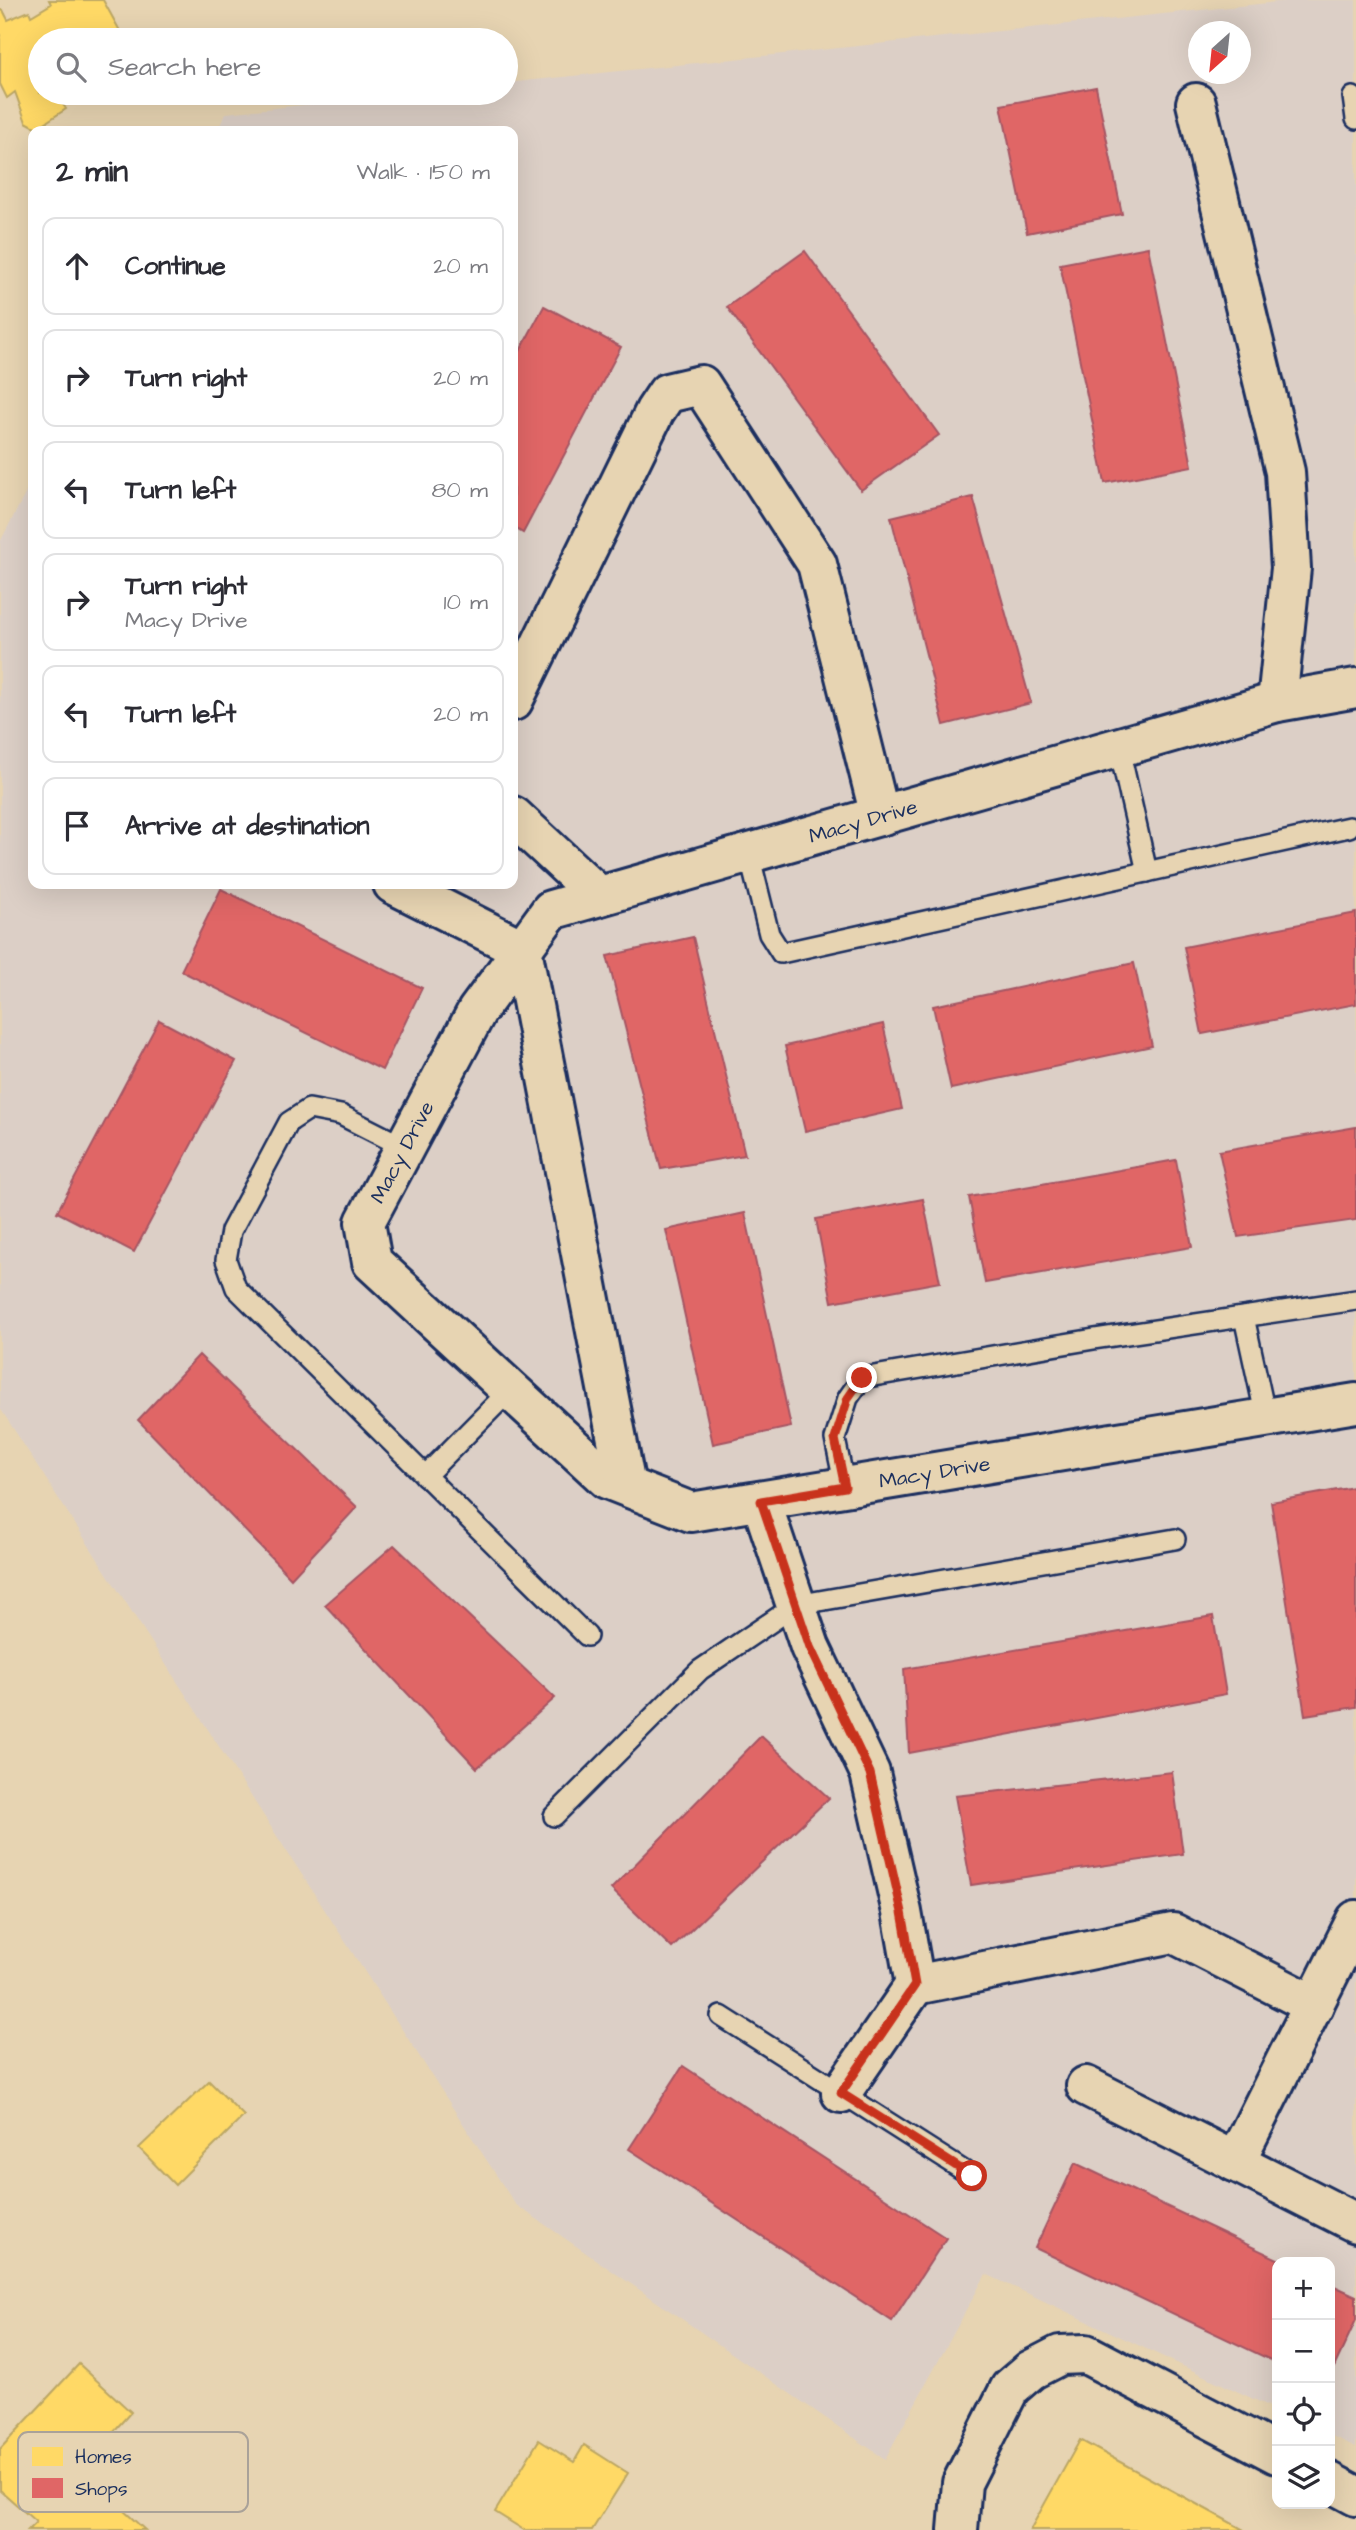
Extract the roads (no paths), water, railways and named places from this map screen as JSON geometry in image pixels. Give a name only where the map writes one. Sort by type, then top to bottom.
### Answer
[{"type":"street","points":[[1196,103],[1285,472],[1291,568],[1277,702]]},
{"type":"street","points":[[518,691],[655,411],[667,393],[701,385],[817,564],[880,816]]},
{"type":"street","name":"Macy Drive","points":[[1356,688],[1277,702],[551,910],[477,1011],[365,1222],[372,1262],[607,1479],[691,1512],[1356,1403]]},
{"type":"street","points":[[518,821],[599,896]]},
{"type":"street","points":[[403,889],[522,949],[626,1486]]},
{"type":"street","points":[[761,1501],[810,1647],[870,1773],[902,1912],[915,1985]]},
{"type":"street","points":[[1236,2162],[1356,1920]]},
{"type":"street","points":[[841,2093],[915,1985],[1172,1933],[1314,2005]]},
{"type":"street","points":[[1086,2085],[1356,2223]]},
{"type":"street","points":[[958,2530],[962,2483],[1010,2388],[1031,2370],[1060,2355],[1086,2354],[1272,2452]]},
{"type":"lane","points":[[1353,97],[1356,119]]},
{"type":"lane","points":[[1119,748],[1147,872]]},
{"type":"lane","points":[[749,854],[769,934],[781,953],[1349,827]]},
{"type":"lane","points":[[404,1147],[341,1115],[309,1109],[289,1122],[231,1231],[226,1260],[236,1289],[587,1636]]},
{"type":"lane","points":[[845,1487],[835,1439],[848,1398],[862,1378],[1094,1339],[1356,1300]]},
{"type":"lane","points":[[1244,1317],[1266,1418]]},
{"type":"lane","points":[[425,1476],[510,1390]]},
{"type":"lane","points":[[554,1816],[701,1670],[796,1605],[1175,1538]]},
{"type":"lane","points":[[720,2016],[972,2176]]}]
